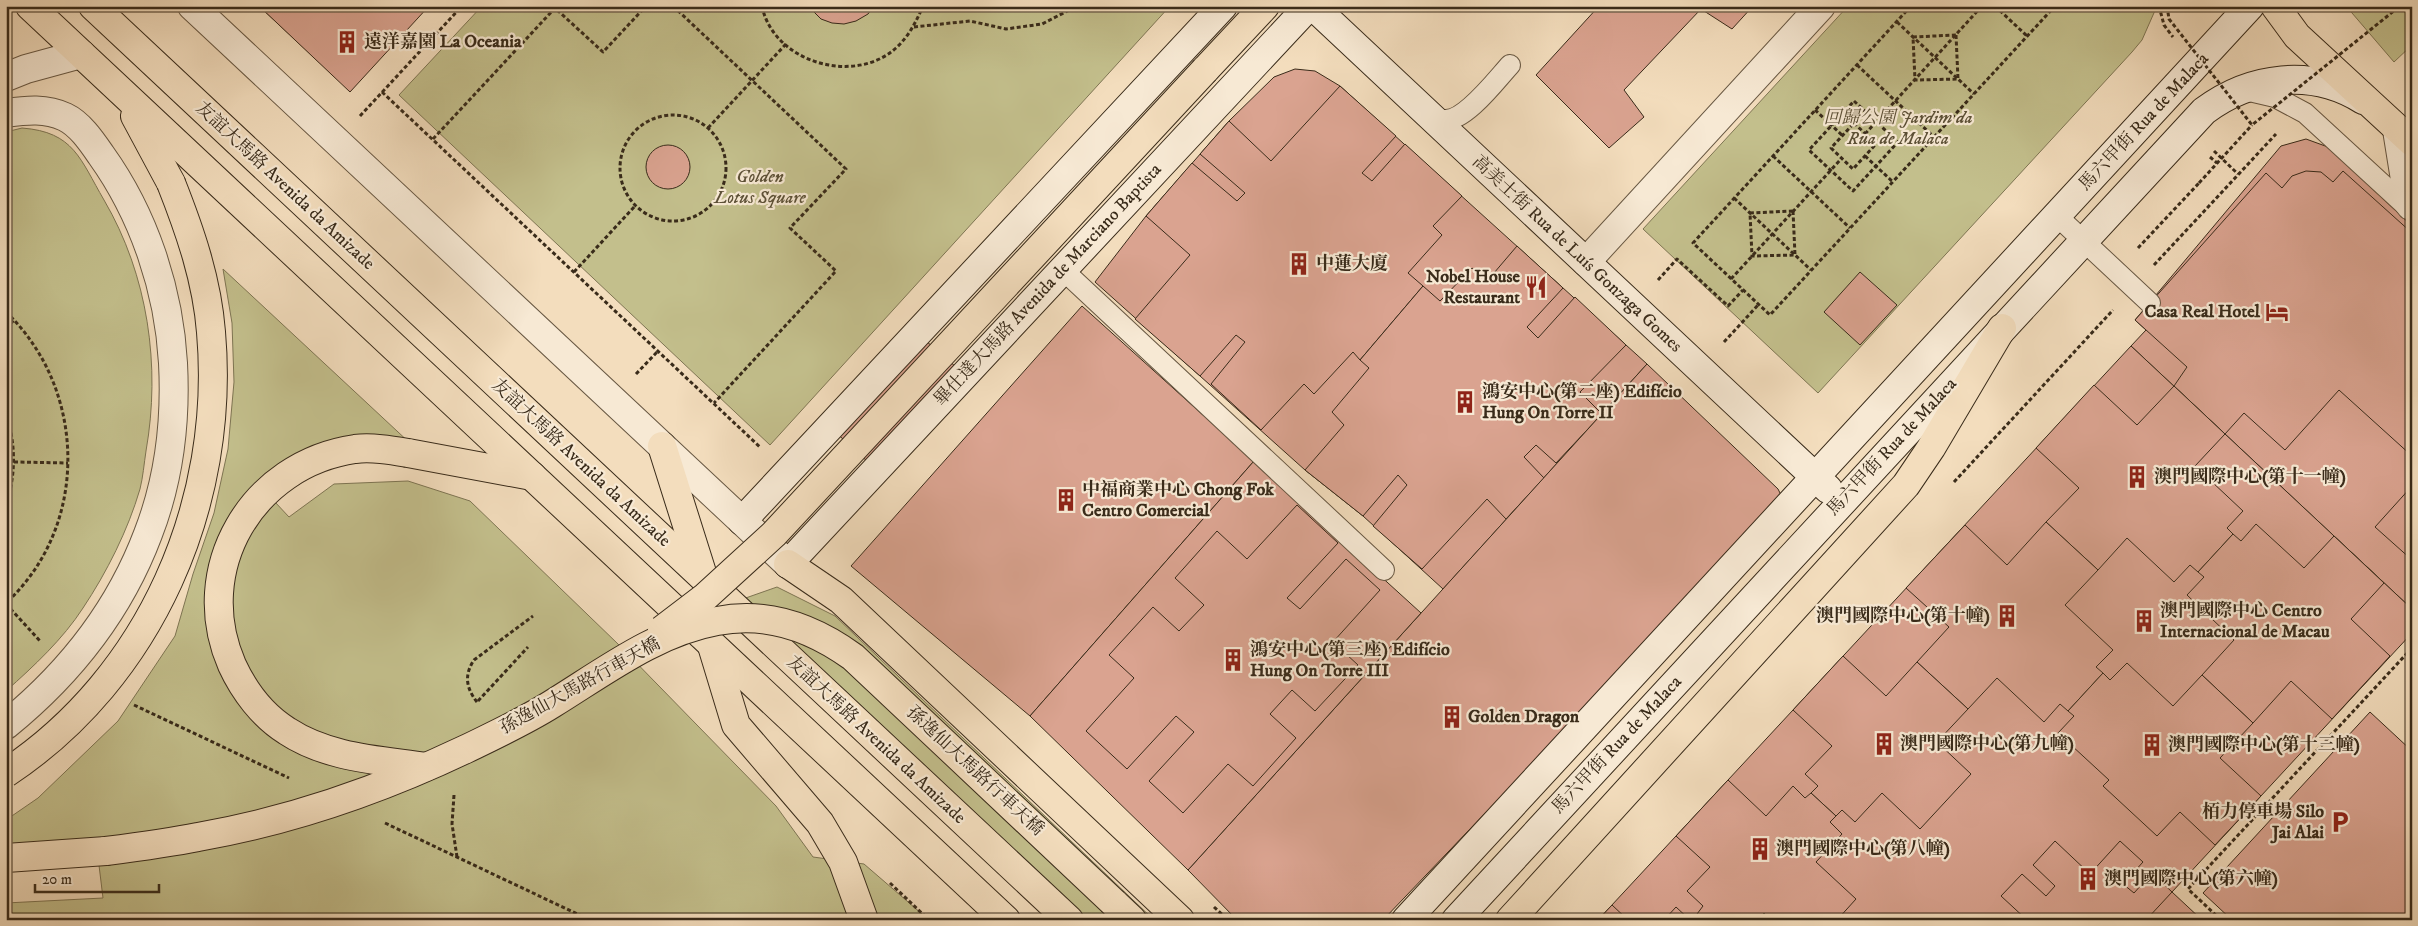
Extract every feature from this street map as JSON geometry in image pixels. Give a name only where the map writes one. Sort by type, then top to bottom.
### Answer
[{"type":"main road","points":[[30,6],[1006,920]]},
{"type":"main road","name":"友誼大馬路 Avenida da Amizade","points":[[93,6],[1069,920]]},
{"type":"main road","points":[[629,655],[704,598],[774,534],[1265,6]]},
{"type":"main road","points":[[2275,6],[2297,36],[2393,125]]},
{"type":"main road","points":[[6,773],[44,744],[73,718],[124,659],[163,593],[179,558],[192,522],[202,485],[209,446],[213,408],[212,341],[206,293],[197,256],[171,183],[123,94]]},
{"type":"main road","points":[[1510,920],[1906,485],[1931,448],[2002,328]]},
{"type":"main road","points":[[662,446],[703,578]]},
{"type":"main road","points":[[426,767],[332,752],[308,743],[286,731],[250,697],[237,676],[227,653],[220,629],[218,604],[220,579],[226,555],[236,532],[260,498],[285,476],[315,460],[356,449],[382,449],[532,476]]},
{"type":"main road","points":[[788,564],[841,600],[1180,920]]},
{"type":"main road","name":"孫逸仙大馬路行車天橋","points":[[6,858],[106,851],[200,837],[290,815],[380,786],[466,749],[550,706],[629,655],[691,628],[718,620],[775,620],[803,628],[829,639],[853,657],[1123,911]]},
{"type":"main road","points":[[711,644],[736,725],[820,823],[843,862],[864,920]]},
{"type":"street","points":[[192,6],[788,564]]},
{"type":"street","points":[[742,521],[1222,6]]},
{"type":"street","name":"畢仕達大馬路 Avenida de Marciano Baptista","points":[[788,564],[1308,6]]},
{"type":"street","name":"高美士街 Rua de Luís Gonzaga Gomes","points":[[1313,6],[1842,502]]},
{"type":"street","points":[[1586,262],[1821,6]]},
{"type":"street","name":"馬六甲街 Rua de Malaca","points":[[1406,920],[2250,6]]},
{"type":"street","points":[[6,77],[26,69],[81,54]]},
{"type":"street","name":"馬六甲街 Rua de Malaca","points":[[1456,920],[2204,111],[2223,98],[2241,90],[2277,80],[2311,81],[2344,90],[2393,125]]},
{"type":"street","points":[[6,113],[31,110],[50,111],[68,118],[89,137],[109,166],[141,227],[156,268],[169,328],[174,396],[169,448],[159,499],[149,533],[120,596],[101,625],[67,669],[33,703],[6,725]]},
{"type":"street","points":[[790,470],[801,494],[812,504],[825,509],[839,510]]},
{"type":"lane","points":[[1465,149],[1460,132],[1463,119],[1469,109],[1510,65]]},
{"type":"lane","points":[[2241,90],[2275,97],[2305,113],[2408,208]]},
{"type":"lane","points":[[1429,114],[1444,120],[1452,119],[1469,109]]},
{"type":"lane","points":[[2393,125],[2408,208]]},
{"type":"lane","points":[[2057,216],[2150,303]]},
{"type":"lane","points":[[1063,270],[1384,570]]},
{"type":"path","points":[[336,142],[462,6]]},
{"type":"path","points":[[433,139],[555,8],[603,52],[646,6]]},
{"type":"path","points":[[673,6],[846,169],[790,228],[836,271],[714,404]]},
{"type":"path","points":[[762,6],[776,35],[795,53],[819,64],[846,67],[872,62],[895,49],[914,27],[923,6]]},
{"type":"path","points":[[914,27],[970,21],[1006,29],[1042,24],[1076,6]]},
{"type":"path","points":[[1911,6],[1693,243],[1770,315],[2055,6]]},
{"type":"path","points":[[1865,134],[1982,6]]},
{"type":"path","points":[[1995,6],[2027,36]]},
{"type":"path","points":[[2167,6],[2169,19],[2252,124]]},
{"type":"path","points":[[2138,249],[2252,124],[2400,6]]},
{"type":"path","points":[[1897,22],[1974,94]]},
{"type":"path","points":[[1913,37],[1956,35]]},
{"type":"path","points":[[1956,35],[1958,79]]},
{"type":"path","points":[[1913,37],[1915,80]]},
{"type":"path","points":[[708,128],[786,44]]},
{"type":"path","points":[[1857,65],[1934,137]]},
{"type":"path","points":[[1915,80],[1958,79]]},
{"type":"path","points":[[382,92],[714,404],[790,470]]},
{"type":"path","points":[[1854,101],[1898,142],[1853,191],[1809,150],[1832,125],[1854,101]]},
{"type":"path","points":[[1815,110],[1843,136]]},
{"type":"path","points":[[679,114],[695,118],[708,128],[718,139],[724,154],[726,169],[723,185],[711,204],[692,218],[677,221],[662,220],[648,215],[635,206],[625,193],[620,177],[620,160],[624,144],[633,131],[654,118],[679,114]]},
{"type":"path","points":[[1854,123],[1876,144],[1853,169],[1831,148],[1843,136],[1854,123]]},
{"type":"path","points":[[2217,163],[2209,156],[2214,151],[2238,174]]},
{"type":"path","points":[[1773,156],[1850,228]]},
{"type":"path","points":[[1865,156],[1893,182]]},
{"type":"path","points":[[1731,279],[1842,158]]},
{"type":"path","points":[[1734,198],[1811,270]]},
{"type":"path","points":[[574,272],[635,206]]},
{"type":"path","points":[[1750,213],[1793,211]]},
{"type":"path","points":[[1793,211],[1795,255]]},
{"type":"path","points":[[1750,213],[1752,256]]},
{"type":"path","points":[[1752,256],[1795,255]]},
{"type":"path","points":[[1633,307],[1677,259],[1728,306],[1743,290]]},
{"type":"path","points":[[1699,369],[1759,304]]},
{"type":"path","points":[[6,312],[38,350],[54,380],[64,411],[68,442],[68,475],[63,507],[52,538],[36,568],[6,603],[37,637]]},
{"type":"path","points":[[6,328],[14,320]]},
{"type":"path","points":[[638,372],[658,351]]},
{"type":"path","points":[[6,414],[14,448],[12,479],[6,505]]},
{"type":"path","points":[[14,462],[68,463]]},
{"type":"path","points":[[528,646],[477,702],[467,687],[469,668],[474,660],[533,616]]},
{"type":"path","points":[[2221,920],[2188,889],[2412,648]]},
{"type":"path","points":[[885,878],[929,920]]},
{"type":"green space","name":"Golden Lotus Square","points":[[482,6],[1170,6],[770,445],[399,95]]},
{"type":"green space","name":"回歸公園 Jardim da Rua de Malaca","points":[[1848,6],[2157,6],[2142,40],[2132,52],[1818,393],[1643,229]]},
{"type":"green space","points":[[2346,6],[2412,6],[2412,45],[2394,62]]},
{"type":"green space","points":[[22,128],[53,135],[74,150],[119,229],[141,290],[151,354],[152,386],[150,419],[141,484],[129,520],[116,550],[92,594],[66,631],[6,691],[6,132]]},
{"type":"green space","points":[[223,269],[412,445],[261,487],[289,517],[334,484],[408,481],[470,501],[618,644],[776,806],[813,857],[864,864],[929,920],[6,920],[6,903],[103,898],[97,849],[6,854],[6,820],[38,798],[118,721],[175,636],[193,574],[214,513],[228,449],[234,382],[232,323]]},
{"type":"green space","points":[[777,587],[835,616],[1154,920],[1085,920],[782,636],[740,600]]},
{"type":"building","name":"遠洋嘉園 La Oceania","points":[[259,6],[401,6],[335,77]]},
{"type":"building","name":"遠洋嘉園 La Oceania","points":[[259,6],[429,6],[350,92]]},
{"type":"building","points":[[808,6],[874,6],[868,14],[856,21],[844,24],[832,23],[821,19]]},
{"type":"building","points":[[1599,6],[1753,6],[1732,29],[1701,9],[1624,90],[1644,117],[1609,148],[1536,75]]},
{"type":"building","points":[[1295,69],[1315,71],[1340,86],[1647,364],[1443,589],[1363,516],[1305,470],[1095,282],[1146,216],[1229,121],[1274,77]]},
{"type":"building","name":"中蓮大廈","points":[[1340,86],[1396,136],[1362,173],[1372,181],[1405,144],[1462,196],[1433,226],[1442,235],[1408,273],[1423,286],[1360,360],[1353,352],[1314,394],[1304,384],[1261,430],[1211,384],[1245,342],[1236,335],[1200,376],[1135,319],[1190,255],[1146,216],[1192,163],[1237,201],[1245,193],[1200,154],[1229,121],[1271,161]]},
{"type":"building","name":"Casa Real Hotel","points":[[2306,139],[2328,147],[2412,226],[2412,609],[2131,346],[2146,330],[2135,320],[2281,146]]},
{"type":"building","points":[[672,145],[684,151],[689,158],[689,176],[684,183],[677,188],[664,189],[656,186],[649,179],[646,163],[649,155],[656,148]]},
{"type":"building","name":"Casa Real Hotel","points":[[2306,171],[2321,172],[2333,182],[2343,171],[2412,233],[2412,456],[2339,390],[2285,450],[2244,413],[2225,434],[2174,386],[2187,367],[2135,320],[2266,173],[2282,188],[2292,176]]},
{"type":"building","name":"鴻安中心(第二座) Edifício Hung On Torre II","points":[[1517,246],[1563,288],[1527,327],[1538,338],[1575,297],[1626,345],[1580,392],[1602,414],[1556,463],[1536,445],[1524,457],[1544,478],[1506,519],[1487,499],[1422,569],[1373,526],[1407,485],[1398,475],[1363,516],[1305,470],[1344,425],[1332,412],[1369,368],[1360,360],[1423,286],[1440,301],[1472,268],[1488,280]]},
{"type":"building","points":[[1860,272],[1897,305],[1860,345],[1824,312]]},
{"type":"building","name":"中福商業中心 Chong Fok Centro Comercial","points":[[1082,306],[1254,461],[1030,716],[851,566]]},
{"type":"building","points":[[918,334],[956,367],[869,463],[832,429]]},
{"type":"building","name":"澳門國際中心 Centro Internacional de Macau","points":[[2131,346],[2412,609],[2412,633],[2172,892],[2202,920],[1598,920]]},
{"type":"building","name":"Golden Dragon","points":[[1647,364],[1778,489],[1781,495],[1777,508],[1383,920],[1237,920],[1188,870]]},
{"type":"building","name":"澳門國際中心(第十一幢)","points":[[2094,385],[2137,425],[2174,386],[2225,434],[2195,466],[2243,511],[2227,528],[2233,534],[2198,572],[2190,565],[2174,582],[2127,538],[2098,570],[2046,522],[2079,488],[2036,448]]},
{"type":"building","points":[[1254,461],[1421,613],[1188,870],[1030,716]]},
{"type":"building","points":[[2412,486],[2412,560],[2375,527]]},
{"type":"building","name":"鴻安中心(第三座) Edifício Hung On Torre III","points":[[1297,505],[1338,543],[1287,598],[1300,609],[1346,559],[1380,590],[1333,642],[1358,665],[1315,711],[1292,690],[1270,714],[1296,738],[1253,786],[1228,764],[1183,813],[1149,781],[1194,732],[1176,716],[1127,769],[1086,731],[1134,678],[1109,655],[1153,607],[1179,631],[1204,605],[1175,578],[1217,531],[1247,559]]},
{"type":"building","name":"澳門國際中心(第十幢)","points":[[2046,522],[2098,570],[2065,605],[2113,650],[2096,667],[2103,673],[2068,711],[2060,704],[2044,722],[1997,678],[1968,709],[1917,662],[1949,627],[1906,588],[1965,525],[2007,565]]},
{"type":"building","points":[[2256,524],[2304,568],[2334,536],[2384,583],[2351,619],[2390,656],[2332,719],[2291,681],[2253,723],[2202,675],[2234,640],[2187,595],[2204,577],[2198,572],[2233,534],[2241,541]]},
{"type":"building","name":"澳門國際中心(第九幢)","points":[[1843,656],[1886,696],[1917,662],[1968,709],[1937,742],[1971,774],[1920,829],[1882,793],[1855,822],[1842,810],[1836,816],[1811,793],[1818,786],[1805,774],[1832,746],[1793,710]]},
{"type":"building","name":"澳門國際中心(第十三幢)","points":[[2127,663],[2173,706],[2202,675],[2253,723],[2220,758],[2261,796],[2215,845],[2180,812],[2157,836],[2103,786],[2109,780],[2058,733],[2074,716],[2068,711],[2103,673],[2110,680]]},
{"type":"building","name":"栢力停車場 Silo Jai Alai","points":[[2370,712],[2412,751],[2412,920],[2232,920],[2203,893]]},
{"type":"building","name":"澳門國際中心(第八幢)","points":[[1728,780],[1766,816],[1793,786],[1805,798],[1811,793],[1836,816],[1830,822],[1842,834],[1816,862],[1856,899],[1837,920],[1771,920],[1764,913],[1757,920],[1703,920],[1697,914],[1703,906],[1687,891],[1710,867],[1676,836]]},
{"type":"building","name":"澳門國際中心(第六幢)","points":[[2055,841],[2090,874],[2120,841],[2143,862],[2123,884],[2134,893],[2152,873],[2172,892],[2146,920],[2027,920],[2001,896],[2022,874],[2046,896],[2055,886],[2033,865]]},
{"type":"building","points":[[1612,905],[1628,920],[1598,920]]},
{"type":"building","points":[[1676,907],[1690,920],[1664,920]]},
{"type":"place","name":"遠洋嘉園 La Oceania","points":[[347,42]]},
{"type":"place","name":"中蓮大廈","points":[[1299,264]]},
{"type":"place","name":"Nobel House Restaurant","points":[[1536,287]]},
{"type":"place","name":"Casa Real Hotel","points":[[2277,312]]},
{"type":"place","name":"鴻安中心(第二座) Edifício Hung On Torre II","points":[[1465,402]]},
{"type":"place","name":"澳門國際中心(第十一幢)","points":[[2137,477]]},
{"type":"place","name":"中福商業中心 Chong Fok Centro Comercial","points":[[1066,500]]},
{"type":"place","name":"澳門國際中心(第十幢)","points":[[2007,616]]},
{"type":"place","name":"澳門國際中心 Centro Internacional de Macau","points":[[2144,621]]},
{"type":"place","name":"鴻安中心(第三座) Edifício Hung On Torre III","points":[[1233,660]]},
{"type":"place","name":"Golden Dragon","points":[[1452,717]]},
{"type":"place","name":"澳門國際中心(第九幢)","points":[[1884,744]]},
{"type":"place","name":"澳門國際中心(第十三幢)","points":[[2152,745]]},
{"type":"place","name":"栢力停車場 Silo Jai Alai","points":[[2340,822]]},
{"type":"place","name":"澳門國際中心(第八幢)","points":[[1760,849]]},
{"type":"place","name":"澳門國際中心(第六幢)","points":[[2088,879]]}]
